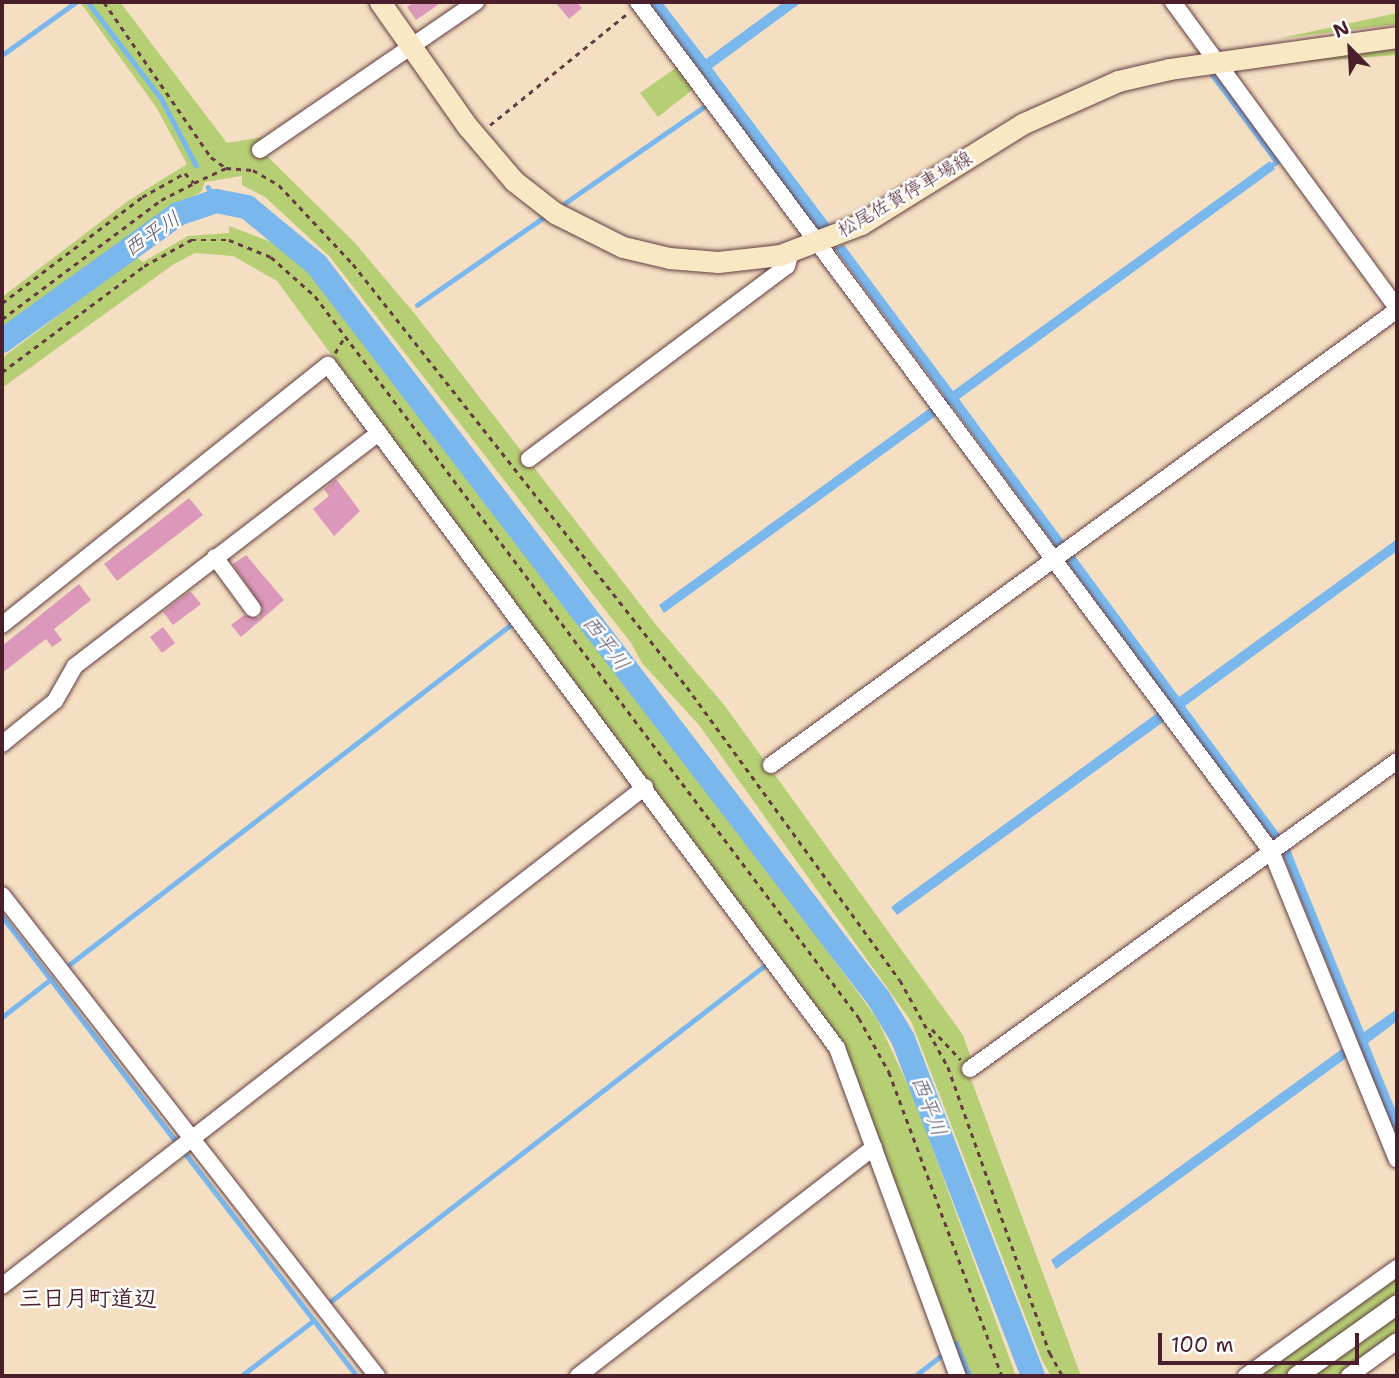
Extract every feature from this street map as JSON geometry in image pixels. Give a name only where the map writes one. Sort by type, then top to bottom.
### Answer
[{"type":"main road","name":"松尾佐賀停車場線","points":[[380,2],[476,137],[514,181],[555,213],[623,247],[669,258],[718,262],[791,252],[861,224],[1022,124],[1067,101],[1118,81],[1216,62],[1397,37]]},
{"type":"street","points":[[260,150],[476,2]]},
{"type":"street","points":[[771,765],[1397,309],[1173,2]]},
{"type":"street","points":[[639,3],[821,242],[1271,852],[1397,1159]]},
{"type":"street","points":[[529,459],[787,266],[791,252]]},
{"type":"street","points":[[2,625],[328,365],[837,1048],[958,1376]]},
{"type":"street","points":[[2,744],[55,701],[75,666],[380,433]]},
{"type":"street","points":[[215,557],[253,609]]},
{"type":"street","points":[[970,1069],[1397,761]]},
{"type":"street","points":[[2,1286],[645,787]]},
{"type":"street","points":[[2,894],[377,1376]]},
{"type":"street","points":[[578,1376],[874,1147]]},
{"type":"street","points":[[1247,1376],[1397,1268]]},
{"type":"street","points":[[1296,1376],[1397,1304]]},
{"type":"street","points":[[1349,1376],[1397,1341]]},
{"type":"path","points":[[104,2],[211,157],[226,168]]},
{"type":"path","points":[[476,137],[639,3]]},
{"type":"path","points":[[2,319],[161,200],[194,183],[226,168],[253,170],[279,185],[353,264],[687,687],[930,1027],[970,1069]]},
{"type":"path","points":[[2,303],[142,197],[185,173],[194,183]]},
{"type":"path","points":[[328,365],[345,336]]},
{"type":"path","points":[[930,1027],[1050,1353],[1063,1376]]},
{"type":"green space","points":[[80,2],[120,2],[227,143],[270,136],[265,154],[354,242],[415,314],[657,626],[725,706],[963,1035],[972,1061],[971,1079],[1081,1376],[1051,1376],[1042,1360],[911,1021],[699,725],[642,663],[631,643],[330,257],[265,197],[242,185],[242,176],[205,182],[201,192],[159,214],[2,331],[2,297],[128,201],[187,164],[156,107]]},
{"type":"green space","points":[[1397,13],[1397,24],[1277,39]]},
{"type":"green space","points":[[1397,47],[1397,55],[1278,64]]},
{"type":"green space","points":[[680,65],[696,87],[658,117],[640,93]]},
{"type":"green space","points":[[229,226],[279,245],[311,276],[719,803],[877,1019],[913,1096],[1016,1376],[967,1376],[848,1055],[277,281],[233,256],[195,253],[174,264],[2,388],[2,358],[136,257],[143,262],[188,236],[229,233]]},
{"type":"green space","points":[[1397,1275],[1397,1334],[1339,1376],[1249,1376]]},
{"type":"water","points":[[649,2],[662,2],[706,59],[784,2],[802,2],[712,68],[830,225],[818,230]]},
{"type":"water","points":[[1270,161],[1275,169],[959,399],[1179,697],[1397,539],[1397,551],[1185,706],[1289,847],[1364,1032],[1397,1009],[1397,1021],[1368,1043],[1397,1114],[1397,1139],[1360,1048],[1056,1269],[1051,1260],[1357,1038],[1282,853],[1177,712],[897,915],[891,907],[1171,703],[951,405],[664,613],[659,605],[945,397],[834,248],[844,245],[953,391]]},
{"type":"building","points":[[414,2],[442,2],[416,20],[407,7]]},
{"type":"building","points":[[555,2],[577,2],[582,8],[569,19]]},
{"type":"building","points":[[336,479],[360,511],[334,536],[313,509],[329,496],[324,489]]},
{"type":"building","points":[[189,498],[203,515],[117,581],[104,564]]},
{"type":"building","points":[[246,555],[284,600],[241,637],[231,625],[244,615],[259,618],[263,609],[233,564]]},
{"type":"building","points":[[79,584],[91,600],[54,629],[62,640],[52,647],[46,639],[2,673],[2,646]]},
{"type":"building","points":[[190,591],[201,604],[173,625],[163,612]]},
{"type":"building","points":[[163,627],[175,643],[162,653],[150,637]]},
{"type":"waterway","points":[[2,55],[76,2]]},
{"type":"waterway","points":[[88,2],[161,98],[196,165]]},
{"type":"waterway","points":[[1212,74],[1277,162],[1273,165]]},
{"type":"waterway","points":[[565,203],[708,104]]},
{"type":"waterway","points":[[208,187],[216,201]]},
{"type":"waterway","name":"西平川","points":[[2,341],[178,214],[216,201],[247,207],[317,265],[879,999],[903,1039],[1033,1376]]},
{"type":"waterway","points":[[417,305],[544,217]]},
{"type":"waterway","points":[[70,964],[513,623]]},
{"type":"waterway","points":[[2,916],[357,1376]]},
{"type":"waterway","points":[[331,1301],[768,963]]},
{"type":"waterway","points":[[2,1017],[51,979]]},
{"type":"waterway","points":[[241,1376],[313,1321]]},
{"type":"waterway","points":[[956,1343],[970,1376]]},
{"type":"waterway","points":[[915,1376],[942,1355]]},
{"type":"district","name":"三日月町道辺","points":[[88,1298]]}]
